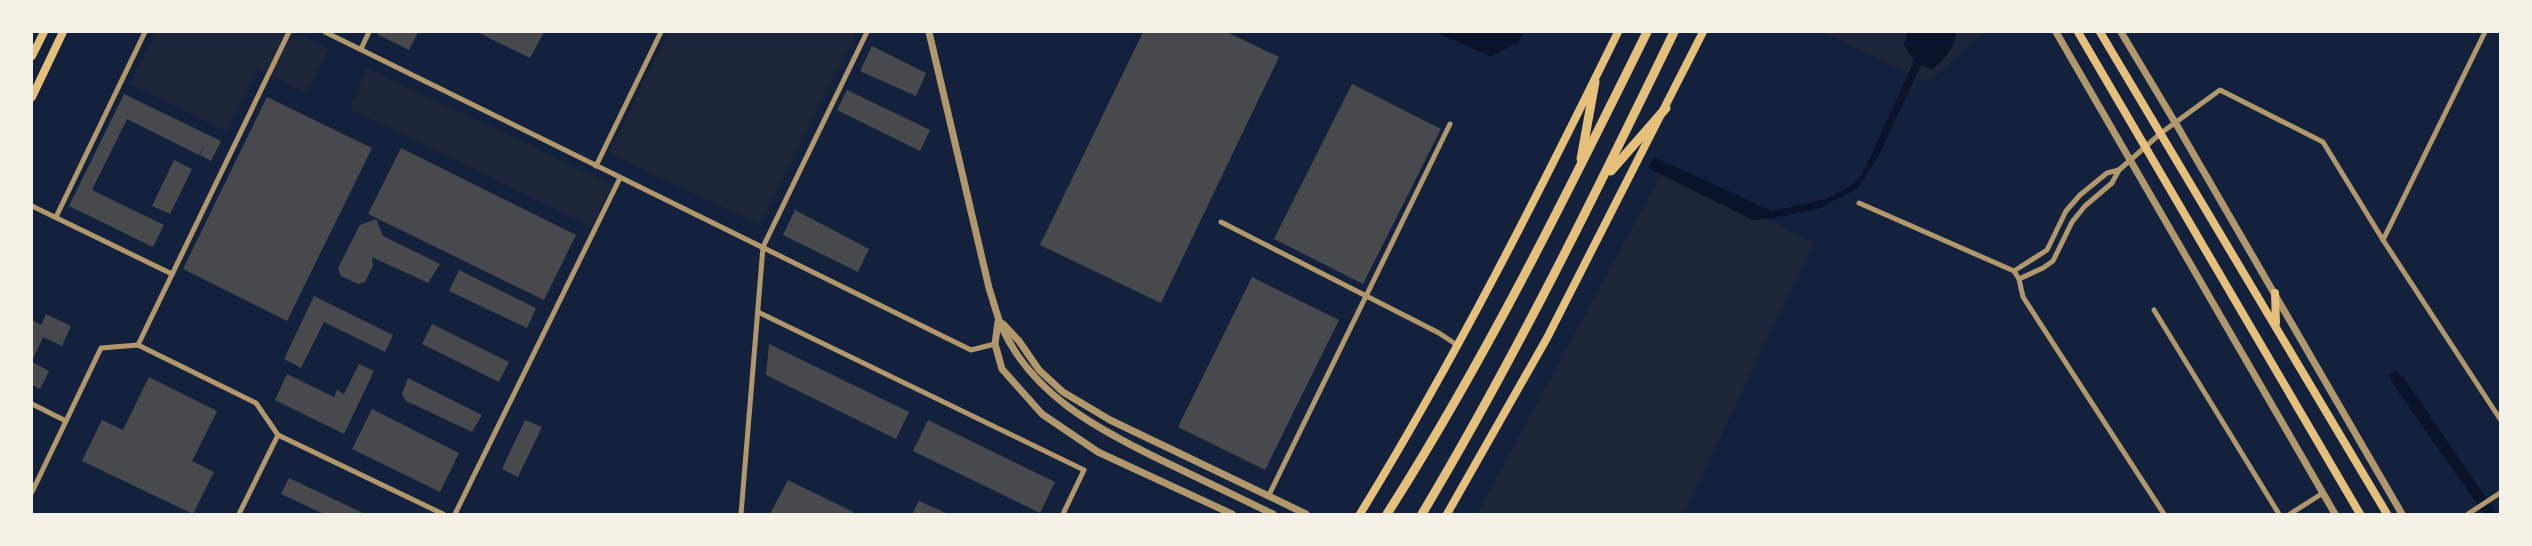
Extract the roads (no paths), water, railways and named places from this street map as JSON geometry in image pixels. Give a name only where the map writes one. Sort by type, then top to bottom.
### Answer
[{"type":"highway","points":[[1387,514],[1435,439],[1578,171],[1647,32]]},
{"type":"highway","points":[[1422,514],[1464,442],[1602,182],[1674,32]]},
{"type":"highway","points":[[1578,171],[1595,82]]},
{"type":"highway","points":[[1602,182],[1666,108]]},
{"type":"main road","points":[[32,56],[44,32]]},
{"type":"main road","points":[[32,97],[63,32]]},
{"type":"main road","points":[[1360,514],[1412,428],[1457,345],[1595,82],[1616,32]]},
{"type":"main road","points":[[1447,514],[1547,338],[1703,32]]},
{"type":"main road","points":[[2078,32],[2360,514]]},
{"type":"main road","points":[[2100,32],[2387,514]]},
{"type":"main road","points":[[2275,294],[2276,327]]},
{"type":"street","points":[[56,217],[145,32]]},
{"type":"street","points":[[138,345],[290,32]]},
{"type":"street","points":[[325,32],[971,350],[995,344]]},
{"type":"street","points":[[361,49],[369,32]]},
{"type":"street","points":[[596,166],[660,33],[652,32]]},
{"type":"street","points":[[741,514],[764,247],[867,32]]},
{"type":"street","points":[[929,32],[989,288],[999,319],[1010,342],[1025,364],[1071,411],[1103,432],[1273,514]]},
{"type":"street","points":[[2056,32],[2335,514]]},
{"type":"street","points":[[2121,32],[2402,514]]},
{"type":"street","points":[[2383,240],[2486,32]]},
{"type":"street","points":[[2019,279],[2053,261],[2072,222],[2085,206],[2112,183],[2119,170],[2161,133],[2220,90],[2323,142],[2383,240],[2500,419]]},
{"type":"street","points":[[1265,514],[1270,503],[1268,497],[1450,124]]},
{"type":"street","points":[[2014,271],[2047,250],[2066,211],[2080,195],[2107,173],[2119,170]]},
{"type":"street","points":[[455,514],[620,178]]},
{"type":"street","points":[[1858,203],[2014,271],[2019,279],[2023,297],[2164,514]]},
{"type":"street","points":[[32,206],[172,274]]},
{"type":"street","points":[[1221,222],[1366,298],[1439,333],[1457,345]]},
{"type":"street","points":[[2154,310],[2279,514]]},
{"type":"street","points":[[758,312],[1084,470],[1063,514]]},
{"type":"street","points":[[999,319],[995,344],[1002,369],[1042,414],[1098,452],[1232,514]]},
{"type":"street","points":[[999,319],[1019,341],[1039,370],[1063,392],[1110,420],[1306,514]]},
{"type":"street","points":[[32,492],[101,348],[138,345],[256,403],[278,435],[443,514]]},
{"type":"street","points":[[32,404],[66,421]]},
{"type":"street","points":[[239,514],[278,435]]},
{"type":"street","points":[[2290,514],[2323,493]]},
{"type":"street","points":[[2468,514],[2500,493]]}]
